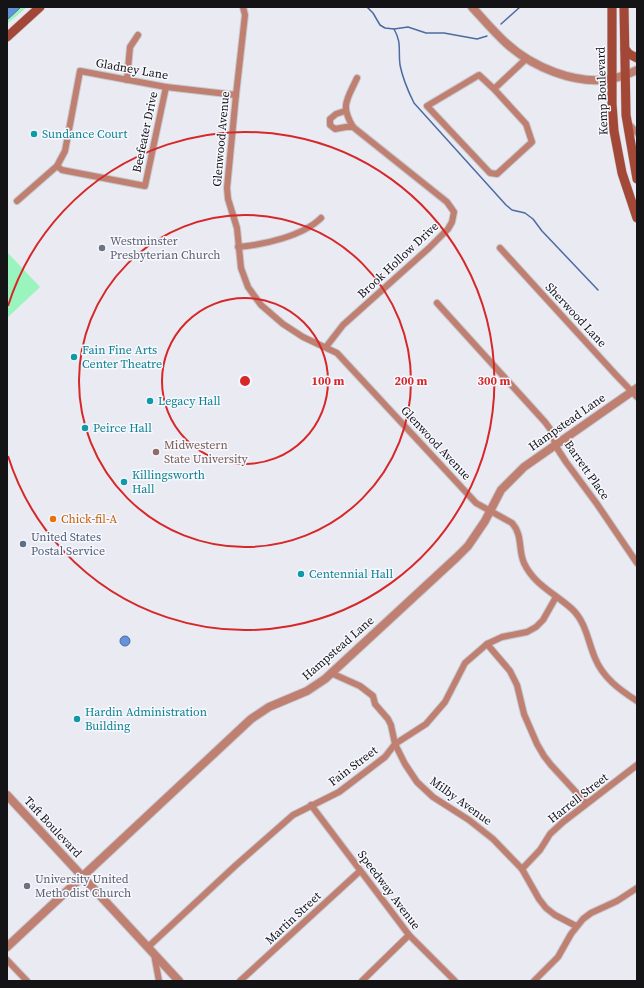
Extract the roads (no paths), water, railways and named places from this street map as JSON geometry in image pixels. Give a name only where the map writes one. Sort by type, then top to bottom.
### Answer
[{"type":"main road","points":[[7,37],[40,7]]},
{"type":"main road","name":"Kemp Boulevard","points":[[612,7],[612,104],[616,144],[625,184],[637,218]]},
{"type":"main road","name":"Kemp Boulevard","points":[[624,7],[627,122],[637,179]]},
{"type":"main road","points":[[625,49],[629,54],[637,58]]},
{"type":"street","name":"Glenwood Avenue","points":[[243,7],[245,15],[227,188],[228,199],[237,228],[241,268],[248,287],[261,305],[283,324],[303,337],[337,353],[476,503],[512,523],[516,527],[524,562],[538,582],[572,609],[589,639],[595,659],[606,676],[612,683],[637,701]]},
{"type":"street","points":[[472,7],[506,44],[550,71],[570,77],[592,79],[613,78],[626,75],[637,70]]},
{"type":"street","points":[[127,80],[130,47],[138,35]]},
{"type":"street","points":[[494,89],[527,58]]},
{"type":"street","name":"Gladney Lane","points":[[17,202],[57,166],[65,152],[80,71],[166,87],[236,95]]},
{"type":"street","points":[[479,75],[494,89],[526,124],[532,142],[497,174],[490,173],[427,106],[479,75]]},
{"type":"street","points":[[353,127],[335,129],[330,125],[330,119],[336,114],[345,111],[346,102],[358,78]]},
{"type":"street","name":"Beefeater Drive","points":[[57,166],[62,170],[145,186],[166,87]]},
{"type":"street","name":"Brook Hollow Drive","points":[[326,347],[343,325],[443,234],[452,222],[454,215],[453,209],[447,202],[353,127],[345,111]]},
{"type":"street","points":[[627,122],[637,133]]},
{"type":"street","points":[[238,248],[258,246],[271,242],[313,226],[321,218]]},
{"type":"street","name":"Sherwood Lane","points":[[500,248],[635,392]]},
{"type":"street","name":"Barrett Place","points":[[437,303],[545,422],[553,433],[555,445],[637,563]]},
{"type":"street","name":"Hampstead Lane","points":[[7,947],[252,719],[269,707],[316,686],[460,554],[468,546],[501,490],[529,463],[635,392]]},
{"type":"street","name":"Fain Street","points":[[148,947],[293,815],[340,792],[384,757],[394,744],[426,724],[445,702],[465,663],[487,644],[502,637],[527,632],[536,627],[543,620],[556,597]]},
{"type":"street","points":[[487,644],[510,671],[517,685],[524,714],[544,756],[586,803]]},
{"type":"street","name":"Milby Avenue","points":[[331,673],[360,686],[373,696],[375,704],[388,719],[391,725],[394,744],[417,782],[434,798],[469,820],[493,839],[522,869],[539,899],[546,908],[555,915],[576,926]]},
{"type":"street","name":"Harrell Street","points":[[522,869],[540,850],[550,834],[586,803],[613,785],[637,765]]},
{"type":"street","name":"Taft Boulevard","points":[[7,796],[179,981]]},
{"type":"street","name":"Speedway Avenue","points":[[311,805],[409,935],[456,981]]},
{"type":"street","name":"Martin Street","points":[[240,981],[360,871]]},
{"type":"street","points":[[534,981],[558,957],[576,926],[591,914],[617,901],[637,888]]},
{"type":"street","points":[[362,981],[409,935]]},
{"type":"street","points":[[154,954],[159,981]]},
{"type":"street","points":[[7,960],[27,981]]},
{"type":"water","points":[[7,7],[21,7],[7,20]]},
{"type":"water","points":[[123,636],[127,636],[129,637],[129,645],[123,646],[120,643],[120,639]]},
{"type":"waterway","points":[[367,7],[373,13],[380,25],[385,28],[394,29],[408,27],[426,33],[444,33],[477,39],[487,36]]},
{"type":"waterway","points":[[501,24],[520,7]]},
{"type":"waterway","points":[[394,29],[399,43],[402,75],[414,103],[506,205],[512,210],[525,213],[533,219],[542,231],[598,290]]},
{"type":"place","name":"Sundance Court","points":[[34,134]]},
{"type":"place","name":"Westminster Presbyterian Church","points":[[102,248]]},
{"type":"place","name":"Fain Fine Arts Center Theatre","points":[[74,357]]},
{"type":"place","name":"Legacy Hall","points":[[150,401]]},
{"type":"place","name":"Peirce Hall","points":[[85,428]]},
{"type":"place","name":"Midwestern State University","points":[[156,452]]},
{"type":"place","name":"Killingsworth Hall","points":[[124,482]]},
{"type":"place","name":"Chick-fil-A","points":[[53,519]]},
{"type":"place","name":"United States Postal Service","points":[[23,544]]},
{"type":"place","name":"Centennial Hall","points":[[301,574]]},
{"type":"place","name":"Hardin Administration Building","points":[[77,719]]},
{"type":"place","name":"University United Methodist Church","points":[[27,886]]}]
